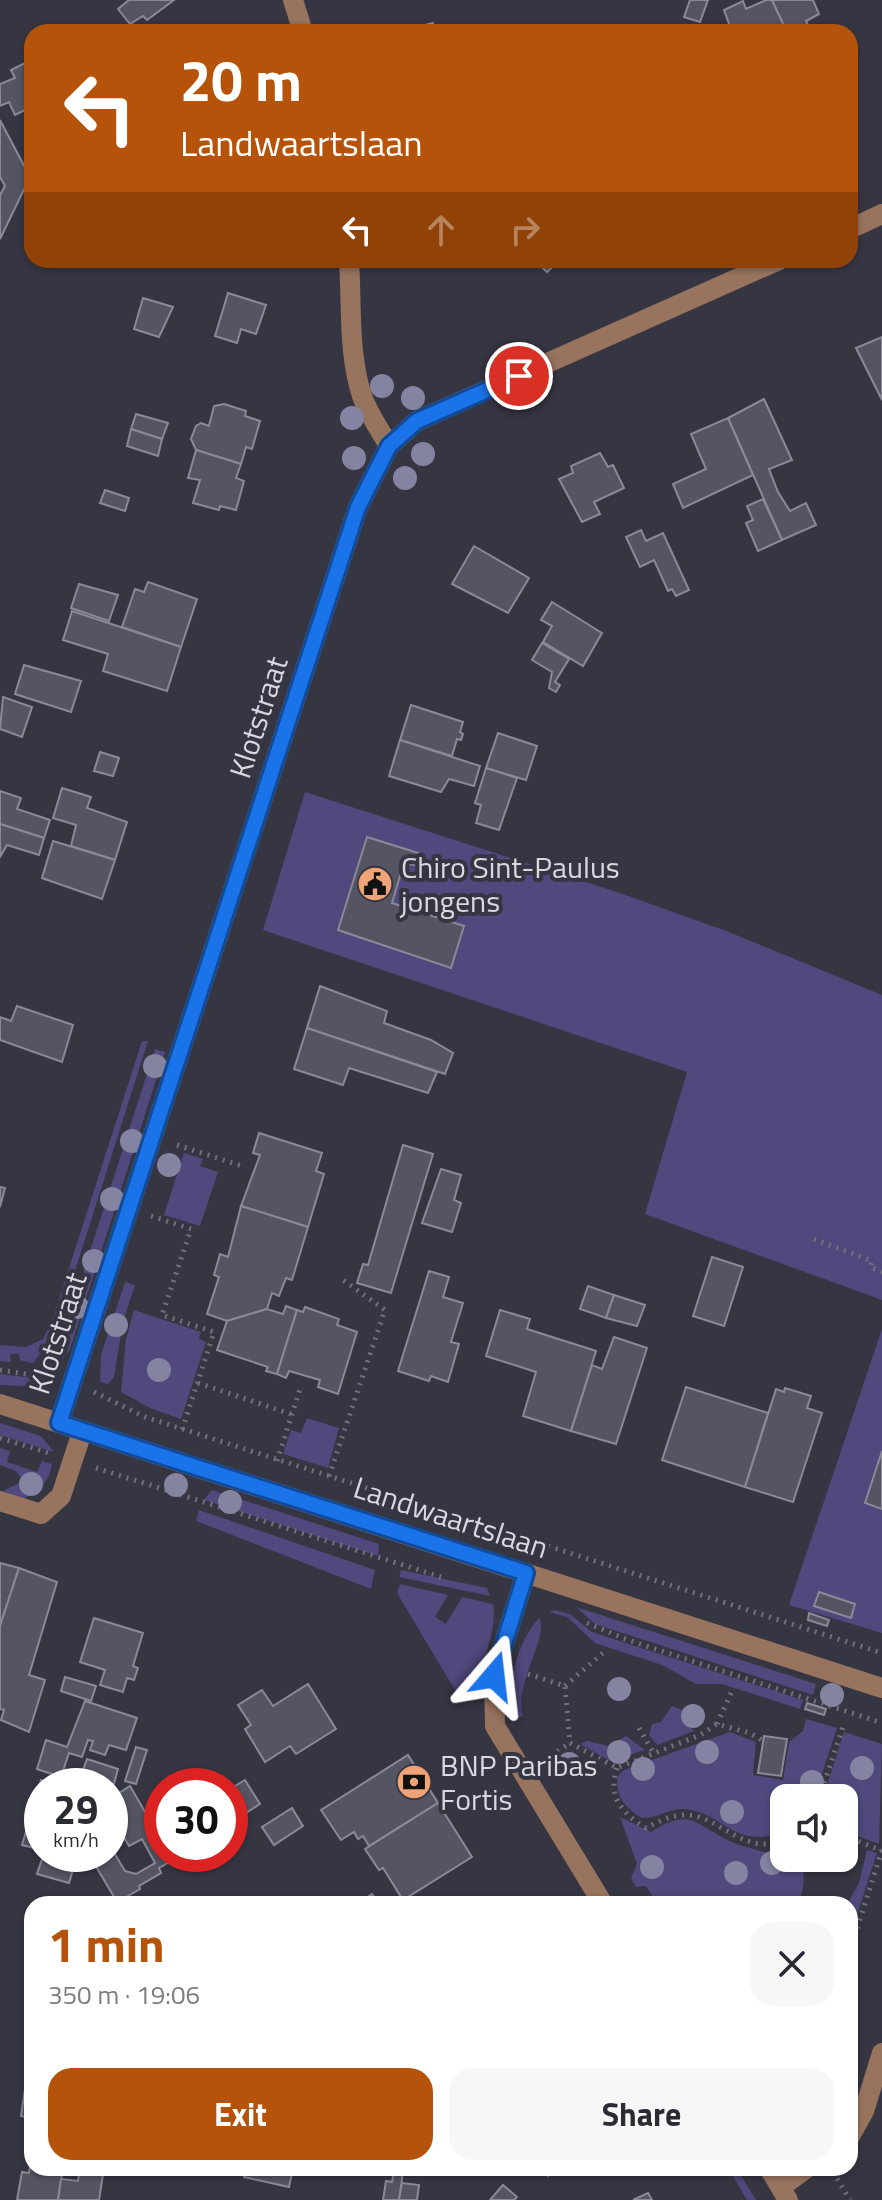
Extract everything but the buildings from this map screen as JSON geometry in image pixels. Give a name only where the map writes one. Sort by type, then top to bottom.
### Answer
[{"type":"street","points":[[293,0],[300,24]]},
{"type":"street","points":[[858,225],[882,214]]},
{"type":"street","points":[[349,268],[353,354],[361,388],[389,446]]},
{"type":"street","name":"Klotstraat","points":[[59,1423],[358,507],[389,446],[417,421],[761,268]]},
{"type":"street","name":"Landwaartslaan","points":[[0,1404],[882,1688]]},
{"type":"street","points":[[0,1501],[41,1514],[61,1496],[82,1432]]},
{"type":"street","points":[[526,1573],[494,1676],[495,1726],[598,1896]]},
{"type":"street","points":[[858,2122],[882,2053]]},
{"type":"street","points":[[784,2193],[800,2176]]},
{"type":"path","points":[[186,1148],[245,1167]]},
{"type":"path","points":[[164,1220],[191,1229],[162,1315],[214,1332],[186,1419]]},
{"type":"path","points":[[814,1239],[872,1261],[870,1267],[882,1272]]},
{"type":"path","points":[[332,1467],[385,1310],[343,1280]]},
{"type":"path","points":[[0,1370],[31,1372],[71,1384],[112,1398],[158,1421],[882,1653]]},
{"type":"path","points":[[198,1383],[291,1414]]},
{"type":"path","points":[[280,1451],[301,1386]]},
{"type":"path","points":[[0,1438],[406,1569],[453,1579]]},
{"type":"path","points":[[582,1620],[593,1628],[882,1723]]},
{"type":"path","points":[[565,1686],[604,1652]]},
{"type":"path","points":[[528,1674],[565,1686]]},
{"type":"path","points":[[565,1686],[570,1743]]},
{"type":"path","points":[[732,1691],[717,1724],[617,1768],[612,1780],[615,1801],[627,1816],[646,1828],[664,1818],[695,1816],[733,1838],[770,1843]]},
{"type":"path","points":[[717,1724],[750,1733],[767,1743]]},
{"type":"path","points":[[824,1784],[843,1727]]},
{"type":"path","points":[[639,1728],[654,1754]]},
{"type":"path","points":[[551,1756],[570,1743]]},
{"type":"path","points":[[570,1743],[617,1768]]},
{"type":"path","points":[[858,1841],[882,1850],[858,1926]]},
{"type":"path","points":[[836,2176],[850,2200]]},
{"type":"shaded area","points":[[305,792],[617,892],[729,932],[882,995],[882,1300],[645,1214],[687,1072],[263,930]]},
{"type":"shaded area","points":[[142,1041],[148,1041],[61,1315],[47,1345],[33,1363],[20,1360],[19,1354],[10,1354],[11,1362],[0,1361],[0,1345],[26,1347],[43,1339],[52,1321]]},
{"type":"shaded area","points":[[155,1049],[165,1052],[70,1349],[57,1367],[53,1366],[57,1359],[48,1356],[64,1332]]},
{"type":"shaded area","points":[[184,1153],[203,1159],[200,1166],[218,1172],[200,1226],[164,1215]]},
{"type":"shaded area","points":[[125,1282],[135,1285],[123,1322],[114,1377],[108,1384],[100,1382],[101,1355]]},
{"type":"shaded area","points":[[134,1310],[201,1332],[199,1339],[206,1342],[181,1419],[150,1408],[121,1392],[126,1339]]},
{"type":"shaded area","points":[[882,1329],[882,1633],[789,1605]]},
{"type":"shaded area","points":[[0,1374],[42,1379],[24,1386],[0,1385]]},
{"type":"shaded area","points":[[307,1418],[339,1428],[328,1468],[283,1454],[291,1430],[301,1433]]},
{"type":"shaded area","points":[[0,1423],[41,1436],[54,1452],[0,1435]]},
{"type":"shaded area","points":[[0,1448],[10,1451],[7,1462],[37,1472],[42,1461],[52,1464],[42,1486],[23,1499],[3,1491],[23,1481],[16,1471],[0,1465]]},
{"type":"shaded area","points":[[212,1490],[379,1544],[378,1556],[204,1500]]},
{"type":"shaded area","points":[[199,1510],[375,1570],[371,1589],[196,1521]]},
{"type":"shaded area","points":[[401,1570],[487,1588],[490,1596],[399,1577]]},
{"type":"shaded area","points":[[400,1584],[448,1595],[435,1617],[446,1624],[462,1597],[493,1604],[493,1627],[475,1697],[462,1702],[397,1593]]},
{"type":"shaded area","points":[[576,1607],[816,1684],[813,1695],[595,1624]]},
{"type":"shaded area","points":[[555,1610],[570,1614],[592,1632],[803,1700],[800,1709],[722,1684],[696,1684],[662,1665],[595,1643],[567,1617],[549,1612]]},
{"type":"shaded area","points":[[539,1618],[540,1636],[523,1690],[523,1716],[515,1719],[511,1693],[515,1666],[525,1639]]},
{"type":"shaded area","points":[[672,1706],[682,1710],[684,1721],[694,1731],[657,1745],[649,1735],[652,1724],[661,1722]]},
{"type":"shaded area","points":[[806,1719],[837,1728],[819,1784],[770,1784],[770,1835],[739,1833],[710,1817],[684,1809],[642,1818],[626,1806],[618,1789],[618,1776],[624,1770],[730,1732],[756,1742],[753,1775],[783,1780],[789,1742],[803,1731]]},
{"type":"shaded area","points":[[844,1732],[882,1744],[879,1844],[858,1836],[858,1784],[827,1784]]},
{"type":"shaded area","points":[[626,1736],[645,1750],[610,1761],[580,1744],[587,1741],[609,1746]]},
{"type":"shaded area","points":[[620,1817],[651,1832],[675,1820],[692,1820],[734,1843],[766,1853],[770,1858],[770,1872],[803,1872],[804,1881],[801,1896],[652,1896],[646,1886],[636,1887],[631,1878],[637,1864]]},
{"type":"shaded area","points":[[867,1850],[877,1853],[858,1912],[858,1896],[852,1896],[859,1883]]},
{"type":"shaded area","points":[[733,2176],[741,2176],[756,2200],[747,2200]]},
{"type":"place","name":"Chiro Sint-Paulus jongens","points":[[375,884]]},
{"type":"place","name":"BNP Paribas Fortis","points":[[414,1782]]},
{"type":"route","points":[[494,1676],[526,1573],[59,1423],[358,507],[389,446],[417,421],[519,376]]}]
